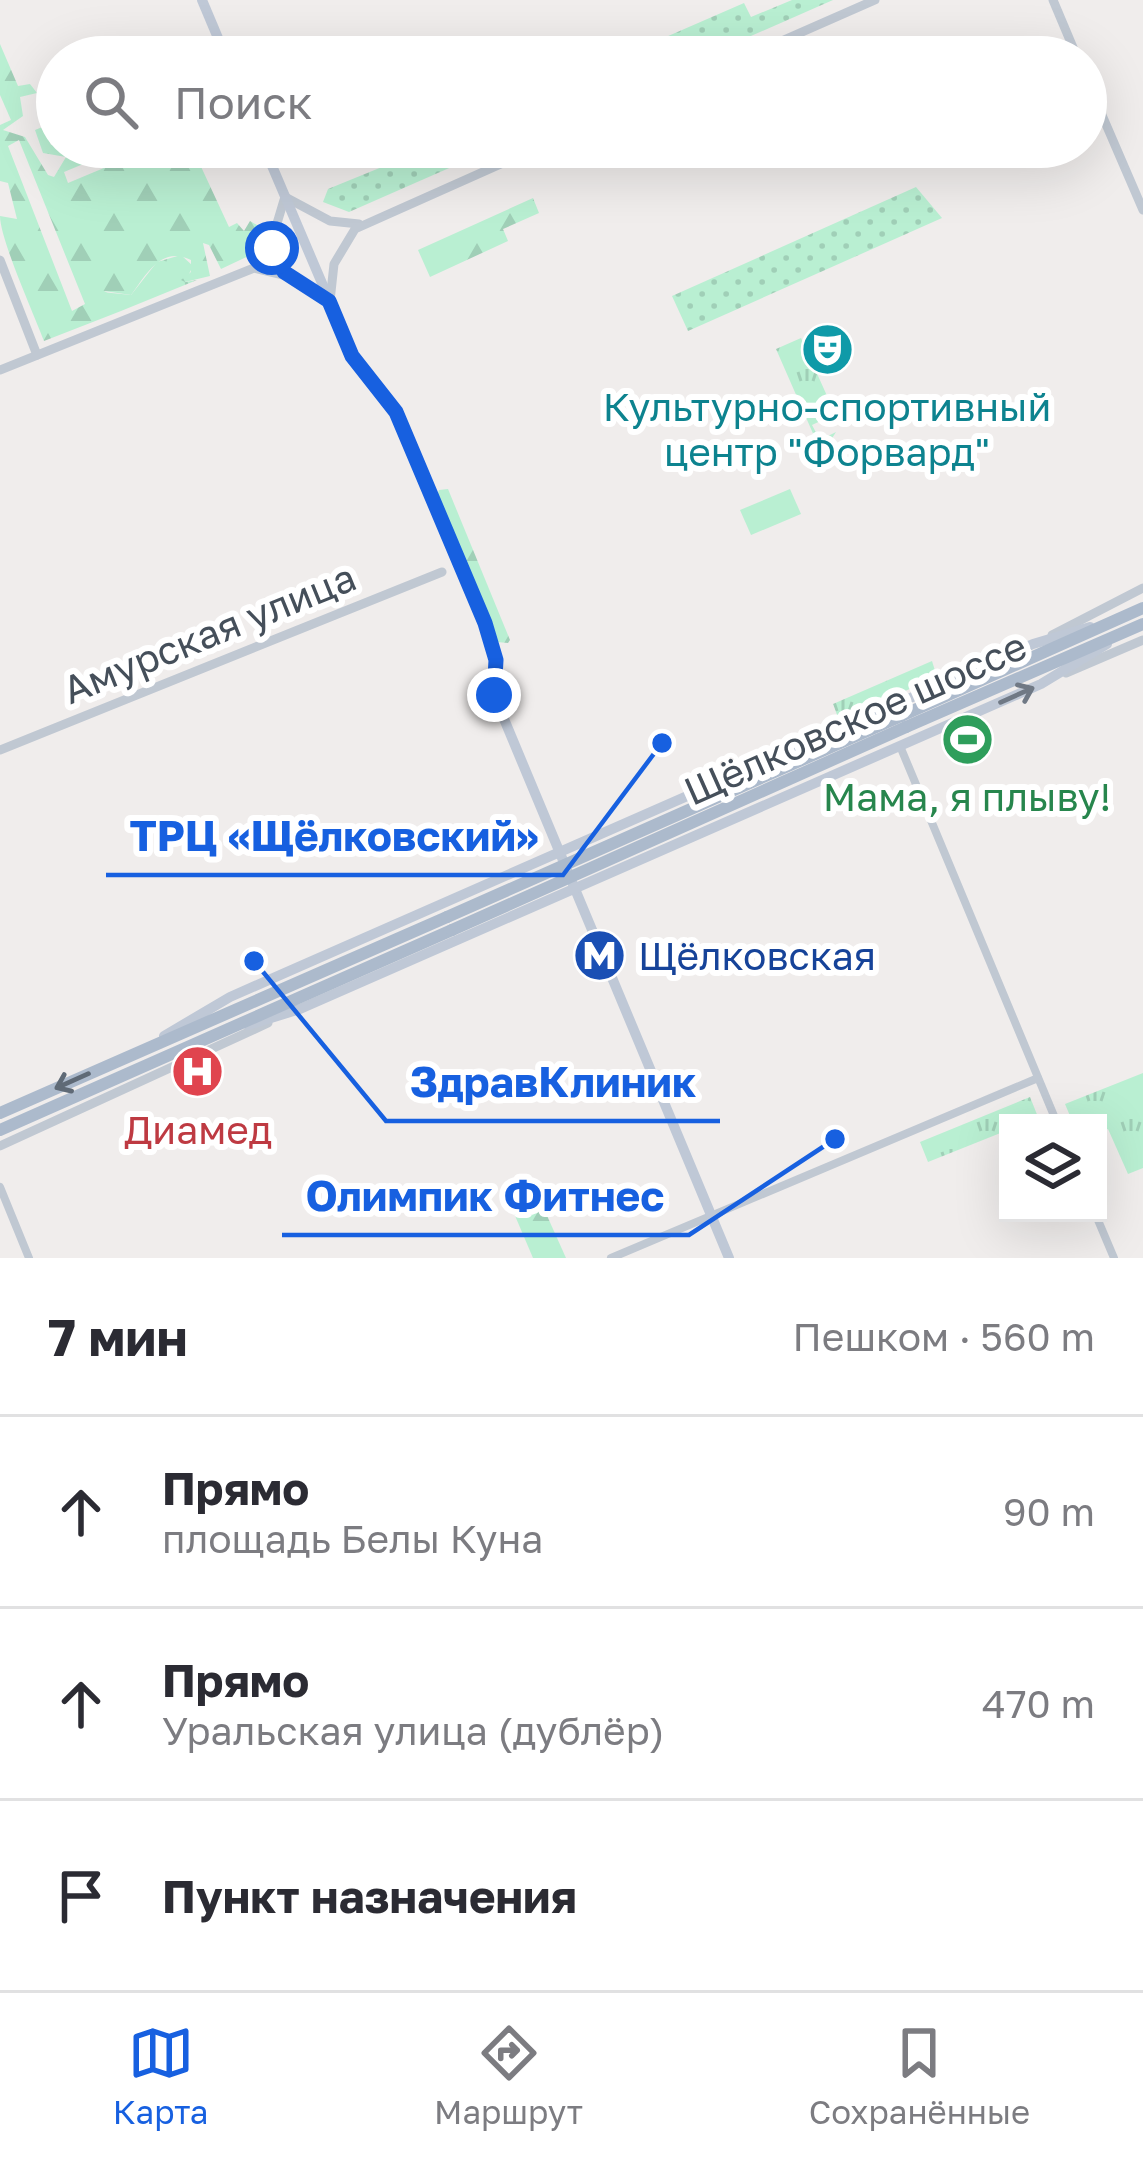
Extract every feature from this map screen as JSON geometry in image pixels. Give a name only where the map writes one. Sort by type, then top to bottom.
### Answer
[{"type":"main road","points":[[202,0],[217,36]]},
{"type":"main road","points":[[273,168],[352,356],[396,412],[485,623],[496,660],[494,695],[729,1258]]},
{"type":"main road","name":"Щёлковское шоссе","points":[[0,1130],[450,923],[1132,624],[1143,608]]},
{"type":"main road","points":[[144,1049],[230,997],[1033,644],[1132,624]]},
{"type":"main road","points":[[211,1036],[300,1009],[1056,678],[1132,624]]},
{"type":"main road","points":[[611,832],[601,847],[603,859],[628,866]]},
{"type":"main road","name":"Щёлковское шоссе","points":[[0,1113],[450,923]]},
{"type":"street","points":[[793,36],[875,0]]},
{"type":"street","points":[[1053,0],[1068,36]]},
{"type":"street","points":[[1107,127],[1143,210]]},
{"type":"street","points":[[254,268],[292,215],[348,225],[370,220],[490,168]]},
{"type":"street","points":[[332,306],[335,262],[338,237],[321,217],[284,194],[273,237],[278,265],[293,278],[319,277],[335,262],[351,234],[370,220]]},
{"type":"street","points":[[0,260],[37,355]]},
{"type":"street","points":[[0,370],[254,268],[293,278],[322,293],[332,306]]},
{"type":"street","name":"Амурская улица","points":[[0,750],[442,572]]},
{"type":"street","points":[[1033,644],[1143,588]]},
{"type":"street","points":[[1056,678],[1143,640]]},
{"type":"street","points":[[900,746],[1053,1114]]},
{"type":"street","points":[[0,1146],[300,1009]]},
{"type":"street","points":[[610,1258],[1038,1078]]},
{"type":"street","points":[[0,1187],[29,1258]]},
{"type":"street","points":[[1099,1222],[1114,1258]]},
{"type":"green space","points":[[792,0],[833,0],[751,36],[668,36],[744,3],[751,17]]},
{"type":"green space","points":[[0,44],[18,86],[30,84],[36,92],[20,97],[23,116],[3,130],[25,137],[36,155],[36,168],[54,177],[59,168],[74,168],[64,172],[68,183],[104,168],[202,168],[229,227],[237,223],[244,231],[250,221],[262,228],[257,252],[221,269],[209,245],[203,243],[210,276],[185,282],[181,280],[191,272],[191,260],[180,256],[163,259],[131,295],[104,291],[120,300],[121,311],[44,341],[1,227],[0,216],[17,219],[8,183],[0,181],[0,125],[11,120],[0,95]],"holes":[[[19,140],[85,304],[72,311],[8,146]]]},
{"type":"green space","points":[[380,168],[449,168],[349,212],[323,202],[328,189]]},
{"type":"green space","points":[[916,187],[942,218],[688,331],[672,296]]},
{"type":"green space","points":[[533,198],[539,213],[503,229],[508,241],[430,277],[418,250]]},
{"type":"green space","points":[[181,255],[193,266],[185,282],[197,280],[121,311],[114,297],[102,292],[131,295],[157,262]]},
{"type":"green space","points":[[801,338],[828,398],[822,402],[829,417],[812,425],[820,440],[836,432],[822,454],[776,349]]},
{"type":"green space","points":[[448,489],[508,643],[497,642],[436,498],[439,490]]},
{"type":"green space","points":[[790,489],[801,514],[751,535],[740,510]]},
{"type":"green space","points":[[932,661],[937,677],[839,720],[833,704]]},
{"type":"green space","points":[[1143,1073],[1143,1168],[1128,1174],[1107,1129],[1107,1114],[1069,1114],[1065,1104]]},
{"type":"green space","points":[[1030,1097],[1037,1114],[999,1114],[999,1134],[928,1162],[920,1142]]},
{"type":"green space","points":[[540,1200],[566,1258],[533,1258],[513,1211]]},
{"type":"place","name":"Культурно-спортивный центр \"Форвард\"","points":[[827,349]]},
{"type":"place","name":"Мама, я плыву!","points":[[967,739]]},
{"type":"place","name":"ТРЦ «Щёлковский»","points":[[662,743]]},
{"type":"place","name":"Щёлковская","points":[[599,955]]},
{"type":"place","name":"ЗдравКлиник","points":[[254,961]]},
{"type":"place","name":"Диамед","points":[[198,1072]]},
{"type":"place","name":"Олимпик Фитнес","points":[[835,1139]]},
{"type":"route","points":[[272,248],[284,272],[329,301],[352,356],[396,412],[493,646],[494,695]]}]
